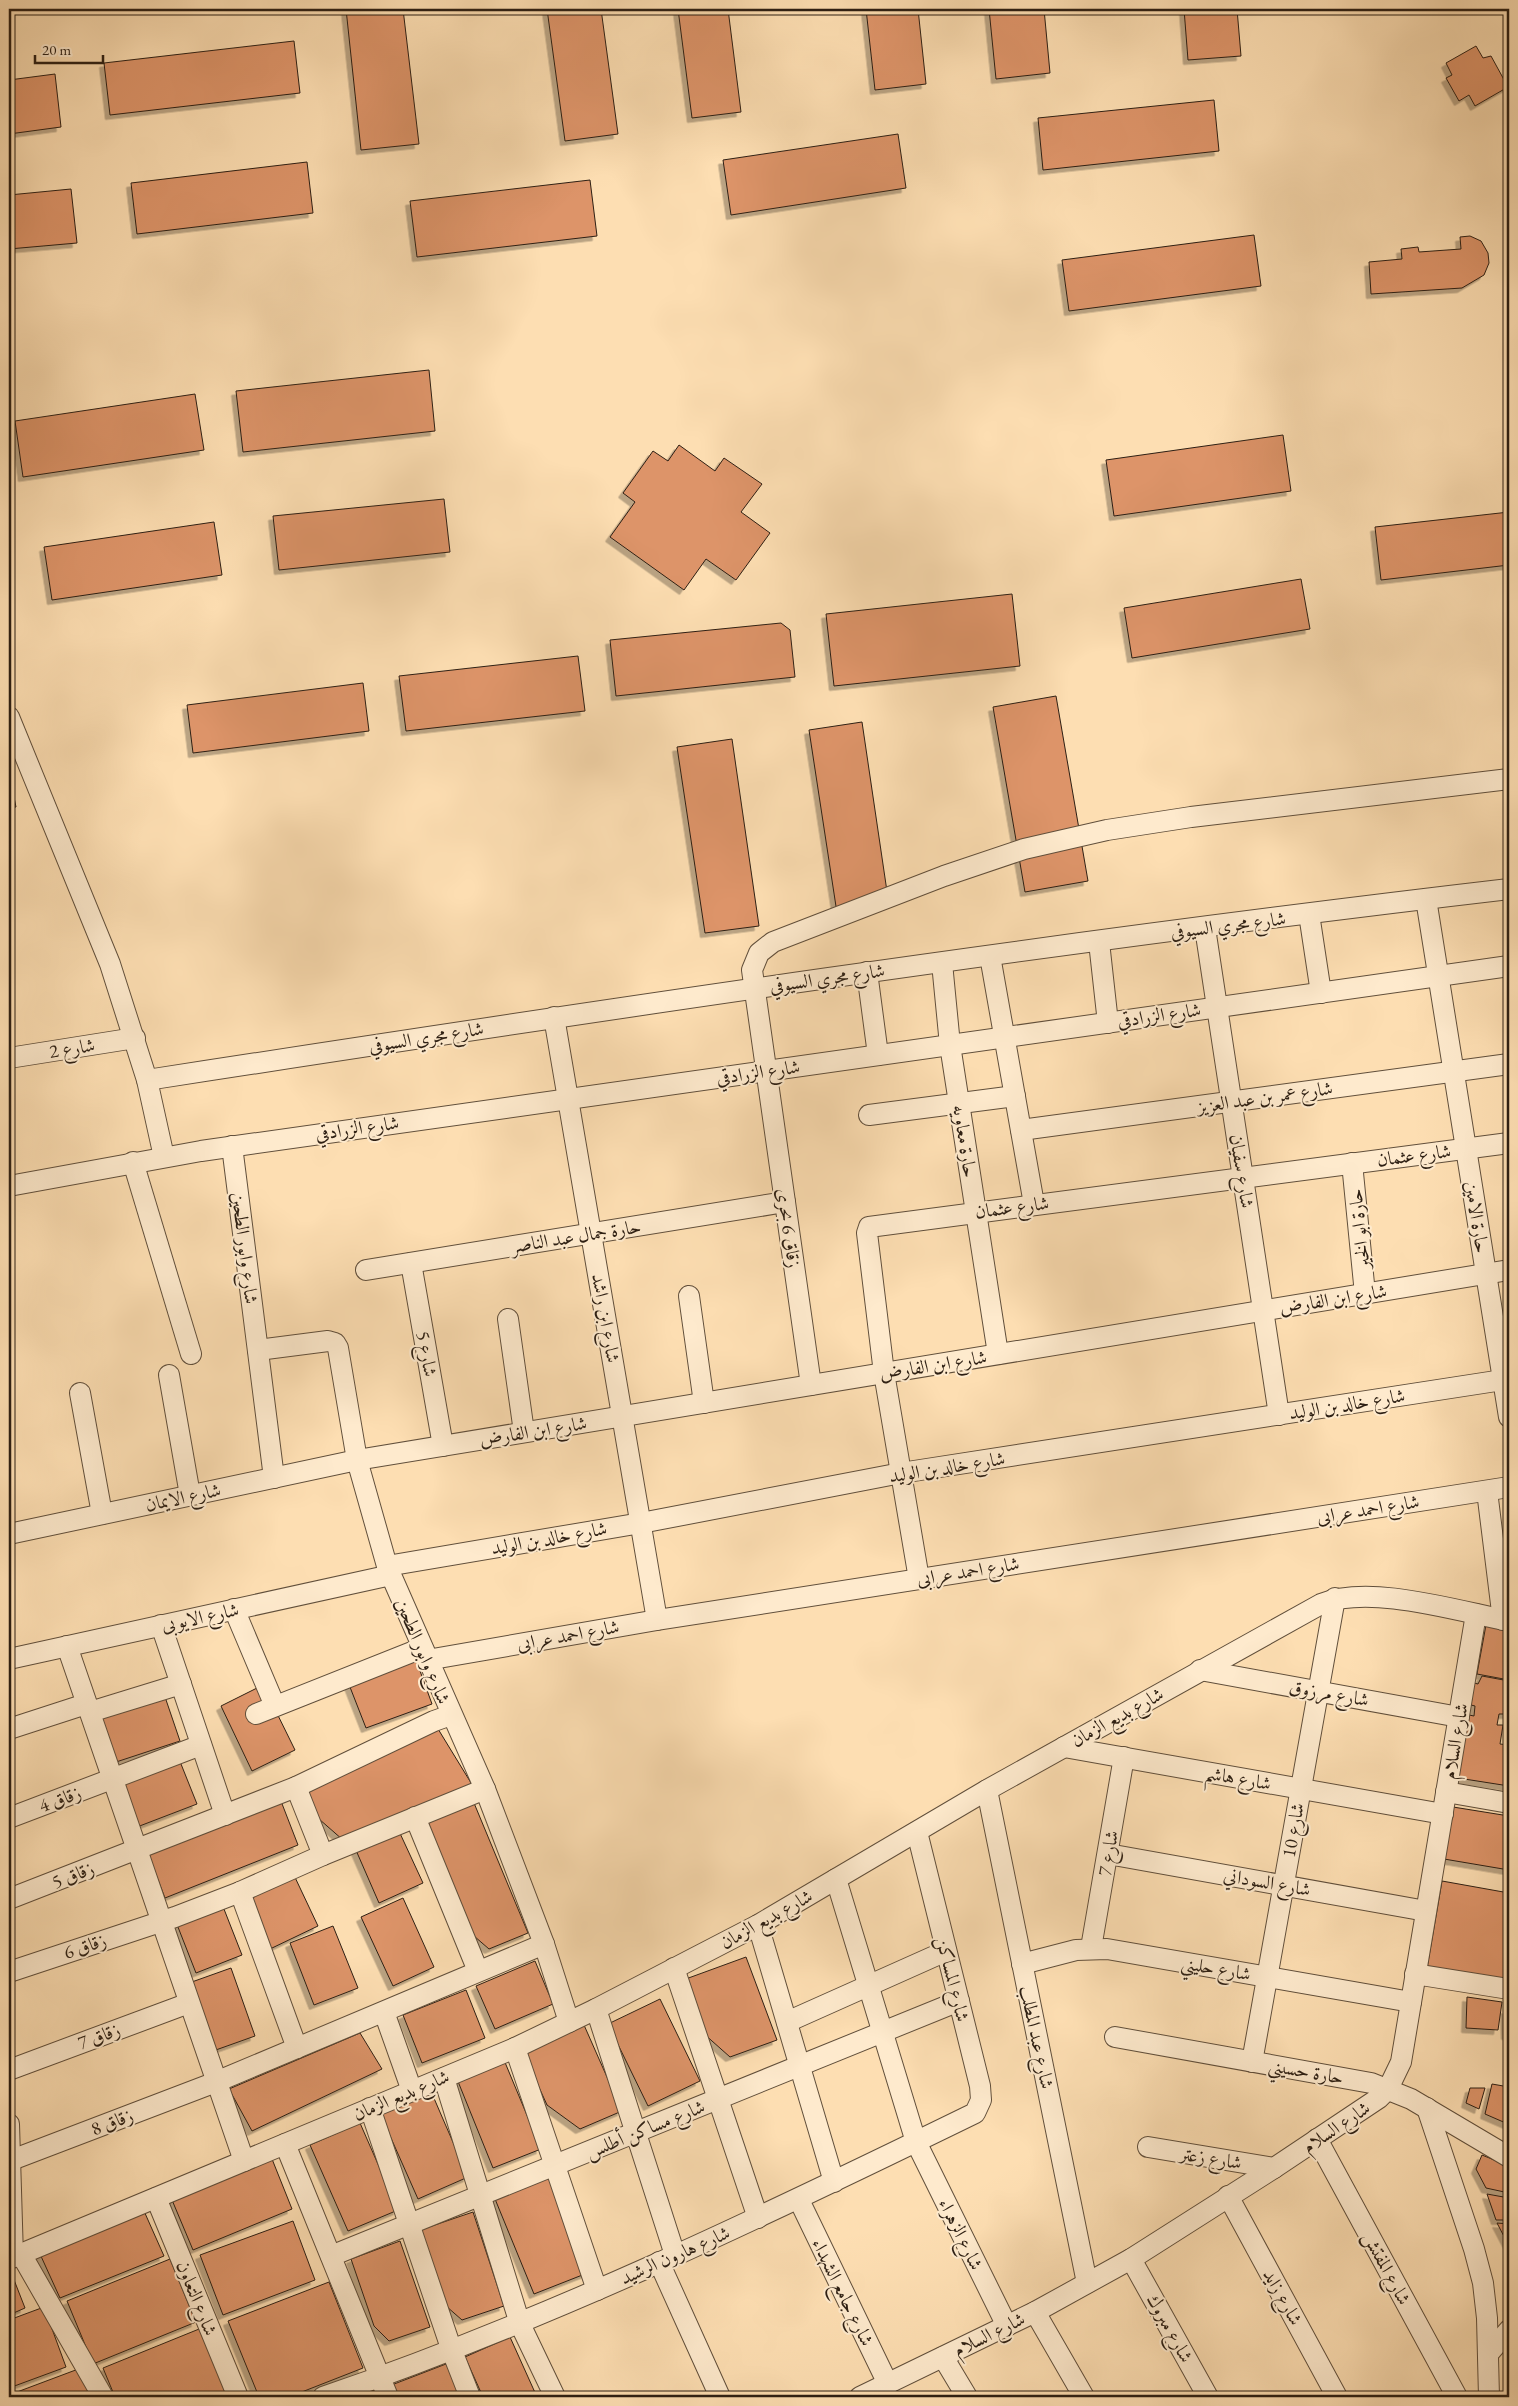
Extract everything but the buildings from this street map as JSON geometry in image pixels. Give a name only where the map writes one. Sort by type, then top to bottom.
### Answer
[{"type":"street","points":[[9,717],[110,964],[147,1080],[164,1157]]},
{"type":"street","name":"زقاق 6 بحرى","points":[[811,1385],[752,970],[759,953],[773,942],[944,876],[1024,849],[1107,830],[1191,817],[1509,779]]},
{"type":"street","name":"شارع مجري السيوفي","points":[[147,1080],[554,1017],[867,972],[1509,889]]},
{"type":"street","name":"حارة الامين","points":[[1426,899],[1486,1274],[1506,1379],[1509,1417]]},
{"type":"street","points":[[1309,914],[1321,993]]},
{"type":"street","name":"شارع سفيان","points":[[1205,928],[1279,1415]]},
{"type":"street","points":[[1100,942],[1108,1023]]},
{"type":"street","points":[[990,956],[1034,1204]]},
{"type":"street","name":"حارة معاويه","points":[[942,963],[950,1045],[998,1354]]},
{"type":"street","name":"شارع الزرادقي","points":[[9,1186],[133,1162],[232,1146],[1509,966]]},
{"type":"street","points":[[867,972],[878,1055]]},
{"type":"street","name":"شارع ابن راشد","points":[[554,1017],[657,1620]]},
{"type":"street","name":"شارع 2","points":[[9,1058],[135,1038]]},
{"type":"street","name":"شارع عمر بن عبد العزيز","points":[[1021,1130],[1509,1064]]},
{"type":"street","points":[[869,1115],[1015,1096]]},
{"type":"street","name":"شارع عثمان","points":[[919,1579],[884,1373],[867,1230],[872,1226],[1509,1143]]},
{"type":"street","name":"شارع وابور الطحين","points":[[232,1146],[274,1478]]},
{"type":"street","points":[[133,1162],[191,1354]]},
{"type":"street","name":"حارة ابو الخير","points":[[1352,1163],[1365,1294]]},
{"type":"street","name":"حارة جمال عبد الناصر","points":[[366,1270],[785,1202]]},
{"type":"street","name":"شارع 5","points":[[411,1263],[442,1446]]},
{"type":"street","name":"شارع ابن الفارض","points":[[357,1460],[1509,1270]]},
{"type":"street","points":[[689,1296],[704,1403]]},
{"type":"street","points":[[508,1319],[524,1432]]},
{"type":"street","name":"شارع وابور الطحين","points":[[258,1350],[328,1341],[335,1343],[338,1348],[357,1460],[389,1570],[424,1654],[485,1789],[544,1944],[569,2022]]},
{"type":"street","points":[[169,1375],[190,1495]]},
{"type":"street","name":"شارع خالد بن الوليد","points":[[389,1570],[901,1473],[1506,1379]]},
{"type":"street","points":[[80,1393],[102,1514]]},
{"type":"street","name":"شارع الايمان","points":[[9,1534],[357,1460]]},
{"type":"street","name":"شارع احمد عرابى","points":[[256,1714],[424,1654],[657,1620],[1509,1487]]},
{"type":"street","points":[[1487,1491],[1501,1543],[1506,1620]]},
{"type":"street","name":"شارع الايوبى","points":[[9,1658],[234,1609],[389,1570]]},
{"type":"street","name":"شارع بديع الزمان","points":[[14,2257],[515,2048],[569,2022],[758,1925],[986,1790],[1200,1670],[1335,1598],[1366,1595],[1382,1597],[1506,1620]]},
{"type":"street","name":"شارع 10","points":[[1252,2062],[1335,1598]]},
{"type":"street","points":[[234,1609],[275,1706]]},
{"type":"street","name":"شارع السلام","points":[[873,2393],[1035,2312],[1131,2258],[1274,2168],[1379,2098],[1388,2089],[1401,2062],[1476,1614]]},
{"type":"street","points":[[161,1625],[225,1815]]},
{"type":"street","points":[[67,1646],[244,2161]]},
{"type":"street","name":"شارع مرزوق","points":[[1200,1670],[1459,1717]]},
{"type":"street","points":[[9,1729],[181,1684]]},
{"type":"street","name":"زقاق 5","points":[[9,1899],[296,1787],[434,1721],[451,1715]]},
{"type":"street","name":"زقاق 4","points":[[9,1818],[201,1745]]},
{"type":"street","name":"شارع هاشم","points":[[1064,1747],[1443,1814]]},
{"type":"street","name":"شارع 7","points":[[1091,1948],[1124,1757]]},
{"type":"street","points":[[296,1787],[323,1855]]},
{"type":"street","name":"زقاق 6","points":[[9,1972],[161,1921],[240,1892],[323,1855],[485,1789]]},
{"type":"street","name":"شارع عبد المطلب","points":[[986,1790],[1087,2283]]},
{"type":"street","points":[[1446,1792],[1509,1803]]},
{"type":"street","points":[[415,1817],[478,1971]]},
{"type":"street","name":"شارع المساكن","points":[[917,1832],[980,2086],[981,2100],[975,2113],[963,2119]]},
{"type":"street","name":"شارع السوداني","points":[[1108,1854],[1426,1911]]},
{"type":"street","name":"شارع الزهراء","points":[[836,1879],[916,2142],[1007,2326]]},
{"type":"street","points":[[240,1892],[297,2048]]},
{"type":"street","points":[[758,1925],[834,2182]]},
{"type":"street","name":"زقاق 8","points":[[9,2161],[216,2082],[544,1944]]},
{"type":"street","name":"شارع حليني","points":[[1022,1964],[1091,1948],[1411,2002]]},
{"type":"street","points":[[787,2022],[946,1951]]},
{"type":"street","points":[[674,1968],[758,2218]]},
{"type":"street","points":[[1415,1974],[1509,1989]]},
{"type":"street","name":"شارع مساكن أطلس","points":[[331,2256],[959,2001]]},
{"type":"street","name":"زقاق 7","points":[[9,2070],[189,2003]]},
{"type":"street","points":[[596,2008],[636,2132],[667,2259],[720,2397]]},
{"type":"street","points":[[384,2012],[412,2091]]},
{"type":"street","name":"حارة حسيني","points":[[1116,2037],[1371,2083],[1427,2108],[1509,2157]]},
{"type":"street","points":[[515,2048],[597,2290]]},
{"type":"street","points":[[444,2078],[520,2324],[555,2397]]},
{"type":"street","points":[[370,2108],[452,2351],[470,2397]]},
{"type":"street","points":[[1427,2108],[1474,2249],[1483,2283],[1487,2318],[1489,2397]]},
{"type":"street","name":"شارع هارون الرشيد","points":[[380,2378],[520,2324],[667,2259],[799,2200],[963,2119]]},
{"type":"street","points":[[9,2124],[14,2257],[103,2397]]},
{"type":"street","name":"شارع المفتش","points":[[1317,2139],[1457,2397]]},
{"type":"street","points":[[285,2144],[388,2397]]},
{"type":"street","name":"شارع زعتر","points":[[1148,2147],[1274,2168]]},
{"type":"street","name":"شارع زايد","points":[[1228,2196],[1337,2397]]},
{"type":"street","name":"شارع التعاون","points":[[156,2198],[238,2397]]},
{"type":"street","name":"شارع جامع الشهداء","points":[[799,2200],[873,2393]]},
{"type":"street","name":"شارع مبروك","points":[[1131,2258],[1208,2397]]},
{"type":"street","points":[[1035,2312],[1084,2397]]},
{"type":"street","points":[[1488,2354],[1509,2330]]},
{"type":"street","points":[[942,2357],[967,2397]]},
{"type":"street","points":[[324,2397],[380,2378]]}]
